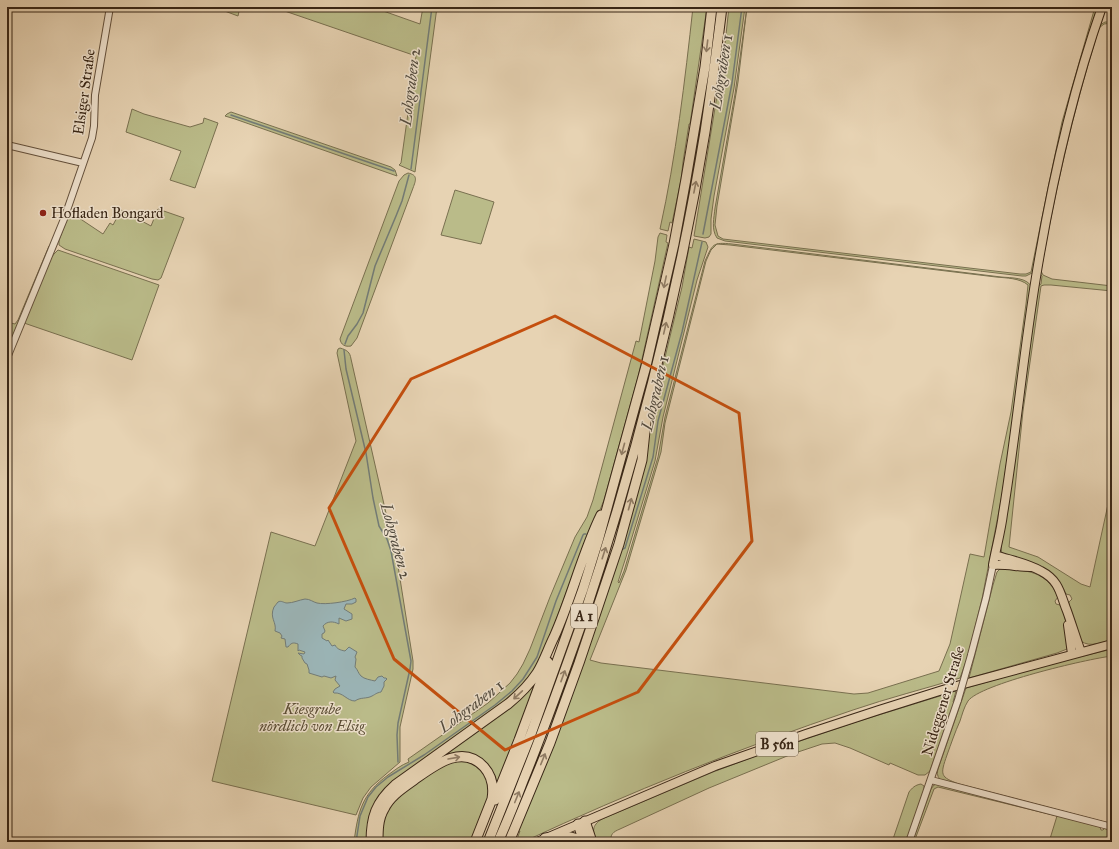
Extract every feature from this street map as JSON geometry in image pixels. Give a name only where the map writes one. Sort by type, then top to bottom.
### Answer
[{"type":"highway","name":"A 1","points":[[488,842],[531,734],[591,562],[646,366],[674,244],[695,132],[712,7]]},
{"type":"highway","name":"A 1","points":[[498,842],[540,738],[571,654],[606,547],[650,393],[687,226],[704,134],[722,7]]},
{"type":"highway","points":[[509,842],[550,743],[619,544],[642,460],[650,393]]},
{"type":"highway","points":[[371,842],[371,826],[374,815],[378,805],[386,794],[405,778],[515,698],[527,686],[540,668],[559,626],[590,538],[611,492]]},
{"type":"highway","points":[[475,842],[496,799],[519,740],[550,658],[559,626]]},
{"type":"highway","points":[[378,842],[378,827],[381,816],[384,807],[391,798],[433,766],[451,758],[461,757],[475,760],[482,765],[488,772],[492,784],[492,799],[475,842]]},
{"type":"highway","points":[[582,822],[583,842]]},
{"type":"highway","points":[[582,822],[592,842]]},
{"type":"highway","points":[[541,840],[570,836],[583,842]]},
{"type":"main road","points":[[1030,567],[993,565],[1003,516],[1030,321],[1057,165],[1074,98],[1102,7]]},
{"type":"main road","points":[[995,554],[1044,573],[1055,583],[1062,594],[1081,652]]},
{"type":"main road","points":[[1066,610],[1072,654]]},
{"type":"main road","name":"B 56n","points":[[541,840],[715,766],[806,734],[942,690],[1112,644]]},
{"type":"street","name":"Elsiger Straße","points":[[7,358],[64,219],[93,134],[95,95],[110,7]]},
{"type":"street","points":[[7,145],[83,163]]},
{"type":"street","name":"Nideggener Straße","points":[[909,842],[958,700],[971,655],[993,565]]},
{"type":"street","points":[[931,780],[1112,827]]},
{"type":"highlighted area","points":[[555,316],[739,413],[752,541],[638,692],[505,750],[394,659],[329,508],[411,379]]},
{"type":"green space","points":[[214,7],[240,7],[238,16]]},
{"type":"green space","points":[[273,7],[372,7],[420,24],[423,7],[437,7],[415,172],[399,165],[401,163],[416,56]]},
{"type":"green space","points":[[693,7],[707,7],[681,180],[672,223],[670,222],[668,231],[660,229],[675,146]]},
{"type":"green space","points":[[729,7],[745,7],[734,88],[714,196],[711,234],[709,237],[705,238],[694,236],[724,53]]},
{"type":"green space","points":[[747,7],[738,82],[717,206],[715,225],[718,236],[723,239],[1026,274],[1031,272],[1062,122],[1095,7],[1099,7],[1034,272],[1026,276],[1022,276],[725,241],[717,238],[713,227],[715,208],[735,94]]},
{"type":"green space","points":[[1105,22],[1112,23],[1104,24],[1099,28],[1085,74],[1062,164],[1041,271],[1043,275],[1052,279],[1112,286],[1112,291],[1051,285],[1041,286],[1023,411],[1009,547],[1038,557],[1081,584],[1090,587],[1112,486],[1112,640],[1088,644],[1081,641],[1069,607],[1069,602],[1072,599],[1070,595],[1066,594],[1061,584],[1040,566],[1002,554],[1001,548],[1037,287],[1041,284],[1042,276],[1039,274],[1054,190],[1089,55],[1100,25]]},
{"type":"green space","points":[[132,109],[144,114],[190,127],[203,123],[204,118],[218,123],[195,188],[170,180],[181,151],[126,132]]},
{"type":"green space","points":[[231,112],[391,167],[395,170],[397,176],[225,116]]},
{"type":"green space","points":[[408,173],[415,177],[414,185],[357,338],[351,346],[345,346],[341,343],[340,339],[399,181]]},
{"type":"green space","points":[[455,190],[494,202],[481,244],[441,235]]},
{"type":"green space","points":[[158,209],[184,218],[161,278],[158,280],[65,249],[59,245],[59,240],[70,212],[103,234],[110,223],[113,225],[121,210],[151,226]]},
{"type":"green space","points":[[660,233],[667,235],[666,242],[668,243],[638,377],[604,500],[587,537],[540,663],[516,694],[388,786],[367,842],[354,842],[360,812],[372,789],[388,775],[409,762],[408,759],[488,703],[510,683],[523,664],[575,537],[587,517],[593,500],[636,341],[639,342],[655,261],[658,237]]},
{"type":"green space","points":[[694,239],[706,242],[708,247],[697,280],[663,417],[655,461],[618,582],[619,583],[624,571],[658,457],[665,417],[705,261],[710,251],[714,245],[717,244],[720,243],[732,244],[1014,278],[1023,280],[1030,284],[1032,288],[1002,495],[982,599],[968,656],[960,678],[866,706],[727,755],[645,788],[523,842],[516,842],[520,831],[517,832],[563,721],[647,450],[652,411],[682,287],[689,247],[692,248]],"holes":[[[717,244],[1008,278],[1021,281],[1028,285],[1011,412],[1000,464],[984,557],[970,554],[950,644],[939,671],[868,693],[854,694],[601,663],[590,660],[626,570],[661,452],[665,423],[706,261],[711,250]]]},
{"type":"green space","points":[[49,246],[50,247],[7,352],[7,322],[15,324],[18,320]]},
{"type":"green space","points":[[58,250],[159,285],[132,360],[24,323],[51,258]]},
{"type":"green space","name":"Kiesgrube nördlich von Elsig","points":[[340,348],[348,352],[351,357],[398,566],[413,661],[413,669],[400,727],[400,762],[371,787],[363,798],[356,815],[212,781],[271,532],[315,546],[356,441],[337,353],[338,349]]},
{"type":"green space","points":[[1001,568],[1027,571],[1042,577],[1048,582],[1058,597],[1055,601],[1056,604],[1060,605],[1064,614],[1068,647],[1067,649],[1057,653],[969,678],[993,585],[997,572]]},
{"type":"green space","points":[[1112,649],[1112,656],[1035,673],[992,687],[977,694],[968,701],[965,706],[943,767],[943,774],[948,779],[959,784],[1112,824],[941,780],[939,778],[937,773],[938,769],[966,688],[1050,664]]},
{"type":"green space","points":[[540,673],[496,789],[487,767],[475,757],[460,754],[446,757],[422,771],[389,798],[379,815],[375,842],[373,842],[376,817],[381,804],[386,798],[399,786],[513,703],[525,693]]},
{"type":"green space","points":[[956,691],[954,703],[930,771],[925,775],[918,775],[890,763],[889,765],[835,743],[822,744],[792,754],[709,788],[618,830],[612,835],[611,842],[596,842],[594,826],[602,819],[713,772],[856,722]]},
{"type":"green space","points":[[450,761],[469,761],[484,771],[490,792],[472,842],[380,842],[385,811],[400,793]]},
{"type":"green space","points":[[921,784],[924,786],[924,790],[906,842],[892,842],[909,792],[917,785]]},
{"type":"green space","points":[[937,784],[1100,827],[1101,830],[1106,827],[1112,829],[1112,831],[1109,832],[1107,842],[1049,842],[1057,816],[938,787],[934,789],[914,842],[912,842],[931,789]]},
{"type":"water","points":[[355,598],[356,602],[346,604],[344,609],[352,614],[352,619],[346,621],[339,618],[339,624],[332,622],[326,623],[323,626],[325,631],[322,634],[322,638],[327,641],[328,640],[332,646],[335,645],[340,650],[345,651],[349,647],[357,652],[355,657],[355,667],[362,677],[375,681],[378,677],[382,676],[387,679],[384,682],[381,692],[370,697],[352,701],[333,692],[340,686],[335,680],[336,676],[331,678],[324,676],[322,677],[309,673],[307,664],[298,653],[304,654],[305,652],[298,651],[298,644],[296,643],[292,643],[286,647],[285,639],[281,638],[282,636],[280,633],[275,631],[272,614],[274,607],[279,601],[289,603],[308,599],[317,603],[325,604],[342,602]]},
{"type":"waterway","name":"Lohgraben 2","points":[[411,169],[432,7]]},
{"type":"waterway","name":"Lohgraben 1","points":[[703,234],[732,83],[742,7]]},
{"type":"waterway","points":[[231,115],[394,171]]},
{"type":"waterway","name":"Lohgraben 2","points":[[345,344],[348,336],[363,313],[375,266],[402,201],[409,175]]},
{"type":"waterway","name":"Lohgraben 1","points":[[623,549],[625,548],[653,457],[658,421],[682,332],[702,242]]},
{"type":"waterway","name":"Lohgraben 2","points":[[344,350],[346,369],[366,453],[379,526],[387,539],[391,551],[411,661],[398,723],[398,762]]},
{"type":"waterway","name":"Lohgraben 1","points":[[356,842],[360,816],[368,797],[376,787],[388,777],[424,755],[495,705],[512,691],[523,679],[537,657],[556,601],[583,535],[586,534]]},
{"type":"place","name":"Hofladen Bongard","points":[[43,213]]}]
